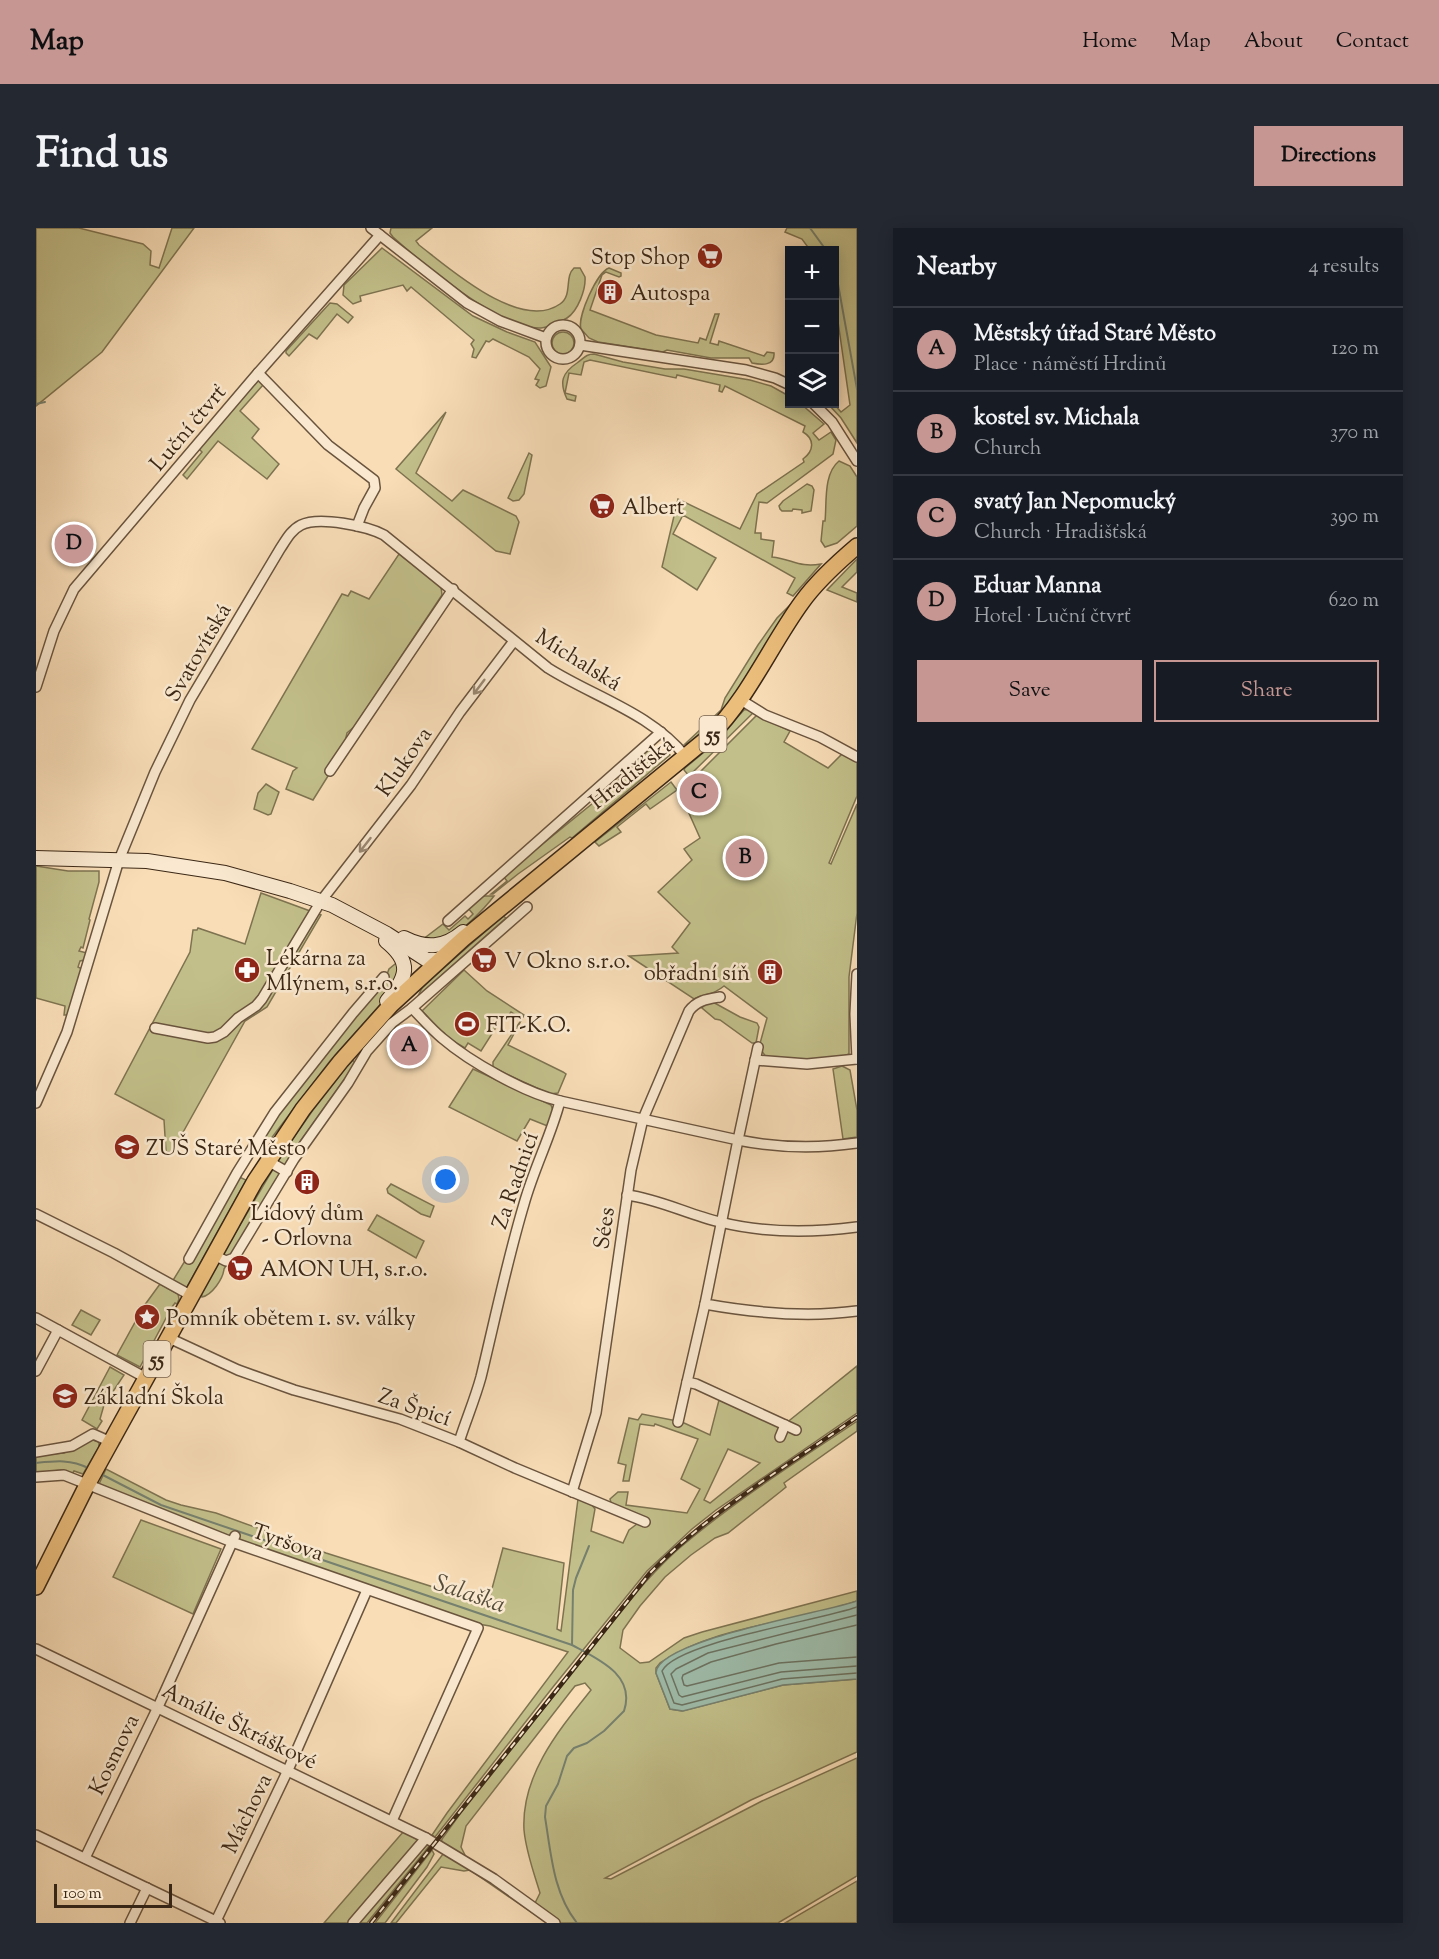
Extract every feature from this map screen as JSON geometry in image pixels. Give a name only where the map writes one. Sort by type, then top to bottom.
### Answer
[{"type":"main road","name":"Hradišťská","points":[[444,956],[715,732],[741,700],[802,602],[822,579],[857,546]]},
{"type":"main road","name":"55","points":[[36,1586],[88,1482],[268,1161],[303,1109],[377,1020],[444,956]]},
{"type":"street","points":[[370,228],[467,303],[500,321],[546,338]]},
{"type":"street","name":"Luční čtvrť","points":[[36,687],[54,631],[74,589],[258,373],[380,235]]},
{"type":"street","points":[[566,325],[576,331],[580,338],[579,350],[571,358],[560,359],[552,356],[548,350],[546,338],[556,327],[566,325]]},
{"type":"street","points":[[580,345],[746,370],[785,383]]},
{"type":"street","points":[[258,373],[327,445],[374,480],[375,488],[357,526]]},
{"type":"street","points":[[818,408],[832,422],[857,461]]},
{"type":"street","name":"Svatovítská","points":[[36,1103],[67,1032],[119,860],[155,772],[190,700],[286,540],[296,528],[309,522],[357,526]]},
{"type":"street","name":"Michalská","points":[[357,526],[384,535],[514,641],[563,677],[649,723],[686,757]]},
{"type":"street","points":[[330,771],[453,589]]},
{"type":"street","name":"Klukova","points":[[155,1028],[208,1038],[215,1037],[256,1006],[321,901],[411,785],[460,712],[514,641]]},
{"type":"street","points":[[36,655],[46,658]]},
{"type":"street","points":[[741,700],[765,715],[811,733],[857,757]]},
{"type":"street","name":"Hradišťská","points":[[448,921],[661,732]]},
{"type":"street","points":[[36,858],[171,864],[225,873],[273,885],[321,901],[418,950],[432,961],[444,956]]},
{"type":"street","points":[[214,1255],[226,1261],[234,1258],[286,1172],[348,1083],[367,1051],[392,1023],[527,907]]},
{"type":"street","points":[[418,950],[447,943],[476,921],[499,909],[515,917]]},
{"type":"street","points":[[342,910],[353,921],[384,940],[401,955],[405,967],[403,979],[376,1016],[377,1020]]},
{"type":"street","points":[[377,1020],[426,969],[418,950]]},
{"type":"street","points":[[755,1060],[807,1064],[857,1059],[855,1014],[857,974]]},
{"type":"street","points":[[189,1259],[237,1173],[272,1117],[384,977]]},
{"type":"street","points":[[412,1008],[417,981]]},
{"type":"street","name":"Sées","points":[[572,1492],[596,1413],[627,1195],[643,1119],[689,1011],[702,1000],[720,997]]},
{"type":"street","points":[[377,1020],[412,1008]]},
{"type":"street","points":[[412,1008],[442,1038],[474,1060],[512,1082],[549,1098],[764,1145],[800,1148],[857,1143]]},
{"type":"street","points":[[678,1422],[758,1047]]},
{"type":"street","name":"Za Radnicí","points":[[459,1442],[480,1380],[505,1272],[524,1204],[534,1172],[551,1134],[560,1101]]},
{"type":"street","points":[[268,1161],[286,1172]]},
{"type":"street","points":[[627,1195],[721,1222],[762,1228],[795,1231],[857,1227]]},
{"type":"street","points":[[36,1214],[192,1296]]},
{"type":"street","points":[[705,1304],[784,1314],[857,1311]]},
{"type":"street","points":[[36,1318],[146,1378]]},
{"type":"street","points":[[36,1371],[58,1330]]},
{"type":"street","name":"Za Špicí","points":[[169,1338],[238,1370],[294,1390],[400,1419],[645,1522]]},
{"type":"street","points":[[687,1382],[796,1430]]},
{"type":"street","points":[[780,1437],[785,1425]]},
{"type":"street","points":[[36,1452],[72,1446],[93,1434],[111,1442]]},
{"type":"street","name":"Tyršova","points":[[36,1477],[62,1475],[88,1482],[367,1590],[478,1628],[392,1821]]},
{"type":"street","name":"Kosmova","points":[[85,1858],[158,1707],[234,1539]]},
{"type":"street","name":"Máchova","points":[[218,1922],[367,1590]]},
{"type":"street","name":"Amálie Škráškové","points":[[36,1649],[426,1838],[442,1850],[494,1879],[555,1923]]},
{"type":"street","points":[[36,1835],[218,1922]]},
{"type":"street","points":[[353,1923],[426,1838]]},
{"type":"street","points":[[130,1923],[147,1888]]},
{"type":"shaded area","points":[[36,228],[79,228],[143,244],[151,251],[150,265],[159,268],[172,228],[194,228],[102,352],[36,406]]},
{"type":"shaded area","points":[[391,228],[432,228],[416,241],[419,245],[466,281],[506,304],[525,310],[544,310],[560,304],[568,291],[569,276],[574,268],[580,268],[585,277],[583,293],[575,310],[564,320],[541,328],[524,326],[484,307],[442,278],[393,237],[390,233]]},
{"type":"shaded area","points":[[787,228],[857,228],[857,443],[832,408],[838,408],[841,412],[850,405],[839,329],[839,246],[807,246],[802,239],[785,232]]},
{"type":"shaded area","points":[[382,248],[473,316],[535,342],[551,367],[546,386],[540,388],[536,385],[539,380],[535,379],[540,369],[529,357],[493,339],[486,341],[476,358],[472,357],[474,349],[471,344],[474,340],[411,287],[407,291],[403,285],[360,296],[361,301],[353,304],[343,295],[344,285]]},
{"type":"shaded area","points":[[609,268],[621,273],[621,276],[606,272],[602,275],[590,310],[656,335],[698,343],[700,338],[706,340],[715,314],[719,314],[710,343],[718,345],[719,341],[764,356],[767,352],[774,353],[774,357],[767,364],[756,364],[752,363],[749,358],[711,358],[667,350],[663,352],[598,342],[589,338],[581,329],[582,315],[594,286],[604,271]]},
{"type":"shaded area","points":[[330,303],[337,304],[353,317],[348,323],[337,314],[317,339],[309,334],[289,356],[286,351]]},
{"type":"shaded area","points":[[563,332],[571,335],[574,343],[571,351],[563,354],[555,351],[552,343],[555,335]]},
{"type":"shaded area","points":[[594,354],[623,362],[665,369],[684,369],[750,380],[771,386],[785,394],[785,408],[806,408],[824,424],[813,433],[819,440],[831,432],[836,440],[833,454],[767,503],[759,502],[755,533],[761,533],[761,539],[774,541],[772,557],[801,564],[821,564],[793,596],[787,593],[795,578],[683,515],[673,534],[716,558],[697,590],[662,567],[678,499],[740,529],[757,494],[804,462],[803,459],[812,445],[810,438],[803,432],[805,426],[725,386],[722,392],[719,391],[720,385],[590,360],[584,362],[581,375],[569,373],[565,393],[576,396],[575,401],[567,399],[563,388],[565,374],[589,355]]},
{"type":"shaded area","points":[[257,379],[263,385],[240,411],[259,429],[252,438],[279,464],[267,479],[218,441],[187,479],[183,475],[202,452],[198,448]]},
{"type":"shaded area","points":[[446,412],[416,473],[452,501],[463,490],[516,516],[519,522],[510,554],[496,551],[396,469]]},
{"type":"shaded area","points":[[529,453],[532,455],[524,494],[519,500],[513,501],[508,498]]},
{"type":"shaded area","points":[[839,461],[850,466],[857,477],[857,526],[837,543],[825,547],[821,541],[828,481],[830,473]]},
{"type":"shaded area","points":[[807,484],[814,490],[811,511],[802,513],[802,510],[782,511],[780,509],[779,506],[783,501]]},
{"type":"shaded area","points":[[399,554],[441,587],[442,595],[354,727],[347,733],[345,742],[325,772],[328,776],[313,800],[286,789],[293,771],[297,768],[252,749],[342,594],[348,596],[351,591],[369,599]]},
{"type":"shaded area","points":[[857,559],[857,572],[842,587],[857,593],[857,602],[827,590]]},
{"type":"shaded area","points":[[790,605],[733,698],[713,723],[690,743],[685,744],[721,710],[725,698],[758,645],[777,618]]},
{"type":"shaded area","points":[[749,709],[754,712],[689,776],[685,768],[709,748],[744,710]]},
{"type":"shaded area","points":[[757,715],[790,731],[784,742],[828,768],[842,754],[857,762],[857,796],[829,863],[831,864],[857,804],[857,913],[849,977],[849,1054],[840,1057],[808,1060],[766,1057],[759,1047],[767,1018],[724,986],[713,993],[694,999],[629,956],[678,953],[672,947],[690,923],[658,892],[692,860],[684,849],[700,838],[688,811],[702,802],[689,783]]},
{"type":"shaded area","points":[[648,747],[659,758],[668,751],[665,748],[667,747],[670,755],[572,838],[570,837],[491,894],[507,881],[503,876],[614,786],[636,757]]},
{"type":"shaded area","points":[[671,782],[677,790],[650,809],[646,804],[617,827],[621,832],[599,846],[595,842]]},
{"type":"shaded area","points":[[266,784],[279,792],[271,814],[268,815],[254,809],[258,793]]},
{"type":"shaded area","points":[[36,866],[68,871],[99,871],[99,882],[83,948],[81,947],[79,951],[87,953],[85,960],[80,961],[78,967],[82,969],[67,1015],[64,1015],[65,1006],[36,998]]},
{"type":"shaded area","points":[[261,893],[321,915],[267,1007],[245,1021],[172,1152],[166,1152],[164,1120],[115,1094],[190,952],[193,930],[198,928],[245,944]]},
{"type":"shaded area","points":[[480,896],[494,896],[479,914],[459,931],[447,938],[422,940],[443,924],[449,930],[465,916],[468,919],[473,914],[468,908]]},
{"type":"shaded area","points":[[503,916],[506,918],[418,996],[423,986]]},
{"type":"shaded area","points":[[400,960],[395,988],[330,1061],[270,1140],[262,1136],[276,1113],[384,982],[389,969]]},
{"type":"shaded area","points":[[464,970],[487,991],[524,1015],[522,1019],[511,1012],[503,1023],[500,1021],[481,1051],[468,1043],[465,1048],[448,1038],[422,1011]]},
{"type":"shaded area","points":[[711,1001],[740,1017],[757,1023],[759,1027],[756,1043],[752,1043],[702,1008],[705,1003]]},
{"type":"shaded area","points":[[521,1020],[508,1045],[566,1074],[558,1093],[550,1094],[493,1067],[493,1062]]},
{"type":"shaded area","points":[[352,1060],[356,1063],[292,1153],[224,1269],[219,1282],[210,1293],[202,1297],[201,1291],[282,1154]]},
{"type":"shaded area","points":[[842,1066],[850,1070],[857,1110],[857,1137],[843,1139],[833,1069]]},
{"type":"shaded area","points":[[473,1069],[551,1105],[554,1113],[550,1127],[530,1119],[517,1141],[449,1107]]},
{"type":"shaded area","points":[[237,1176],[246,1180],[187,1287],[184,1288],[172,1282]]},
{"type":"shaded area","points":[[391,1184],[434,1206],[430,1217],[421,1214],[388,1193],[387,1189]]},
{"type":"shaded area","points":[[377,1215],[424,1241],[416,1258],[368,1230]]},
{"type":"shaded area","points":[[160,1284],[178,1294],[179,1299],[172,1307],[140,1367],[117,1355],[144,1306]]},
{"type":"shaded area","points":[[81,1310],[100,1320],[91,1335],[72,1325]]},
{"type":"shaded area","points":[[857,1366],[857,1413],[716,1510],[647,1571],[435,1837],[432,1835],[447,1813],[568,1652],[478,1624],[235,1538],[147,1505],[99,1484],[106,1469],[166,1500],[216,1513],[326,1553],[487,1604],[489,1601],[496,1603],[490,1596],[503,1548],[564,1563],[557,1629],[561,1631],[578,1499],[592,1505],[595,1509],[591,1531],[623,1543],[629,1530],[637,1524],[644,1525],[611,1503],[610,1499],[618,1492],[628,1492],[626,1505],[687,1513],[700,1489],[681,1479],[698,1439],[655,1424],[654,1426],[640,1424],[629,1481],[623,1481],[626,1465],[618,1463],[629,1418],[638,1420],[642,1414],[682,1422],[710,1435],[719,1400],[777,1424],[780,1428]],"holes":[[[728,1449],[760,1463],[710,1503],[704,1500]]]},
{"type":"shaded area","points":[[110,1367],[124,1375],[104,1405],[100,1419],[102,1421],[97,1429],[82,1420]]},
{"type":"shaded area","points":[[857,1421],[857,1431],[784,1483],[786,1487],[728,1533],[715,1538],[665,1577],[623,1630],[620,1648],[640,1663],[649,1662],[684,1638],[857,1591],[857,1601],[707,1640],[660,1663],[656,1668],[656,1673],[670,1709],[682,1711],[783,1685],[857,1679],[857,1752],[751,1800],[605,1878],[611,1879],[762,1801],[857,1758],[857,1876],[778,1923],[547,1923],[470,1870],[441,1867],[396,1923],[391,1923],[443,1854],[449,1855],[441,1843],[442,1839],[460,1814],[651,1576],[675,1552],[724,1513]],"holes":[[[585,1683],[591,1690],[544,1754],[529,1791],[524,1830],[528,1854],[540,1893],[535,1903],[466,1857],[461,1847],[466,1826],[575,1686]]]},
{"type":"shaded area","points":[[90,1439],[99,1442],[99,1447],[83,1474],[74,1471],[72,1474],[61,1470],[36,1473],[36,1455],[64,1453]]},
{"type":"shaded area","points":[[141,1520],[221,1549],[193,1614],[113,1577]]},
{"type":"shaded area","points":[[404,1831],[424,1844],[430,1845],[367,1923],[324,1923]]},
{"type":"shaded area","points":[[432,1850],[434,1854],[427,1867],[385,1923],[375,1923]]},
{"type":"shaded area","points":[[857,1881],[857,1923],[785,1923]]},
{"type":"water","points":[[857,1601],[857,1679],[783,1685],[683,1711],[670,1709],[656,1673],[663,1661],[683,1649],[745,1629]]},
{"type":"waterway","points":[[810,228],[823,246]]},
{"type":"waterway","points":[[839,290],[857,389]]},
{"type":"waterway","points":[[36,404],[45,402]]},
{"type":"waterway","name":"Salaška","points":[[36,1463],[69,1462],[88,1468]]},
{"type":"waterway","name":"Salaška","points":[[99,1473],[161,1505],[572,1645],[593,1656],[612,1670],[625,1687],[624,1711],[604,1731],[587,1743],[574,1748],[567,1756],[558,1784],[546,1806],[545,1817],[554,1872],[563,1899],[577,1923]]},
{"type":"waterway","points":[[572,1645],[573,1590],[589,1546]]},
{"type":"railway","points":[[371,1923],[650,1573],[723,1510],[857,1417]]},
{"type":"place","name":"Stop Shop","points":[[710,256]]},
{"type":"place","name":"Autospa","points":[[610,292]]},
{"type":"place","name":"Albert","points":[[602,506]]},
{"type":"place","name":"Eduar Manna","points":[[74,544]]},
{"type":"place","name":"svatý Jan Nepomucký","points":[[699,793]]},
{"type":"place","name":"kostel sv. Michala","points":[[745,858]]},
{"type":"place","name":"V Okno s.r.o.","points":[[484,960]]},
{"type":"place","name":"Lékárna za Mlýnem, s.r.o.","points":[[247,970]]},
{"type":"place","name":"obřadní síň","points":[[770,972]]},
{"type":"place","name":"FIT-K.O.","points":[[467,1024]]},
{"type":"place","name":"Městský úřad Staré Město","points":[[409,1046]]},
{"type":"place","name":"ZUŠ Staré Město","points":[[127,1147]]},
{"type":"place","name":"Lidový dům - Orlovna","points":[[307,1182]]},
{"type":"place","name":"AMON UH, s.r.o.","points":[[240,1268]]},
{"type":"place","name":"Pomník obětem 1. sv. války","points":[[147,1317]]},
{"type":"place","name":"Základní Škola","points":[[65,1396]]}]
